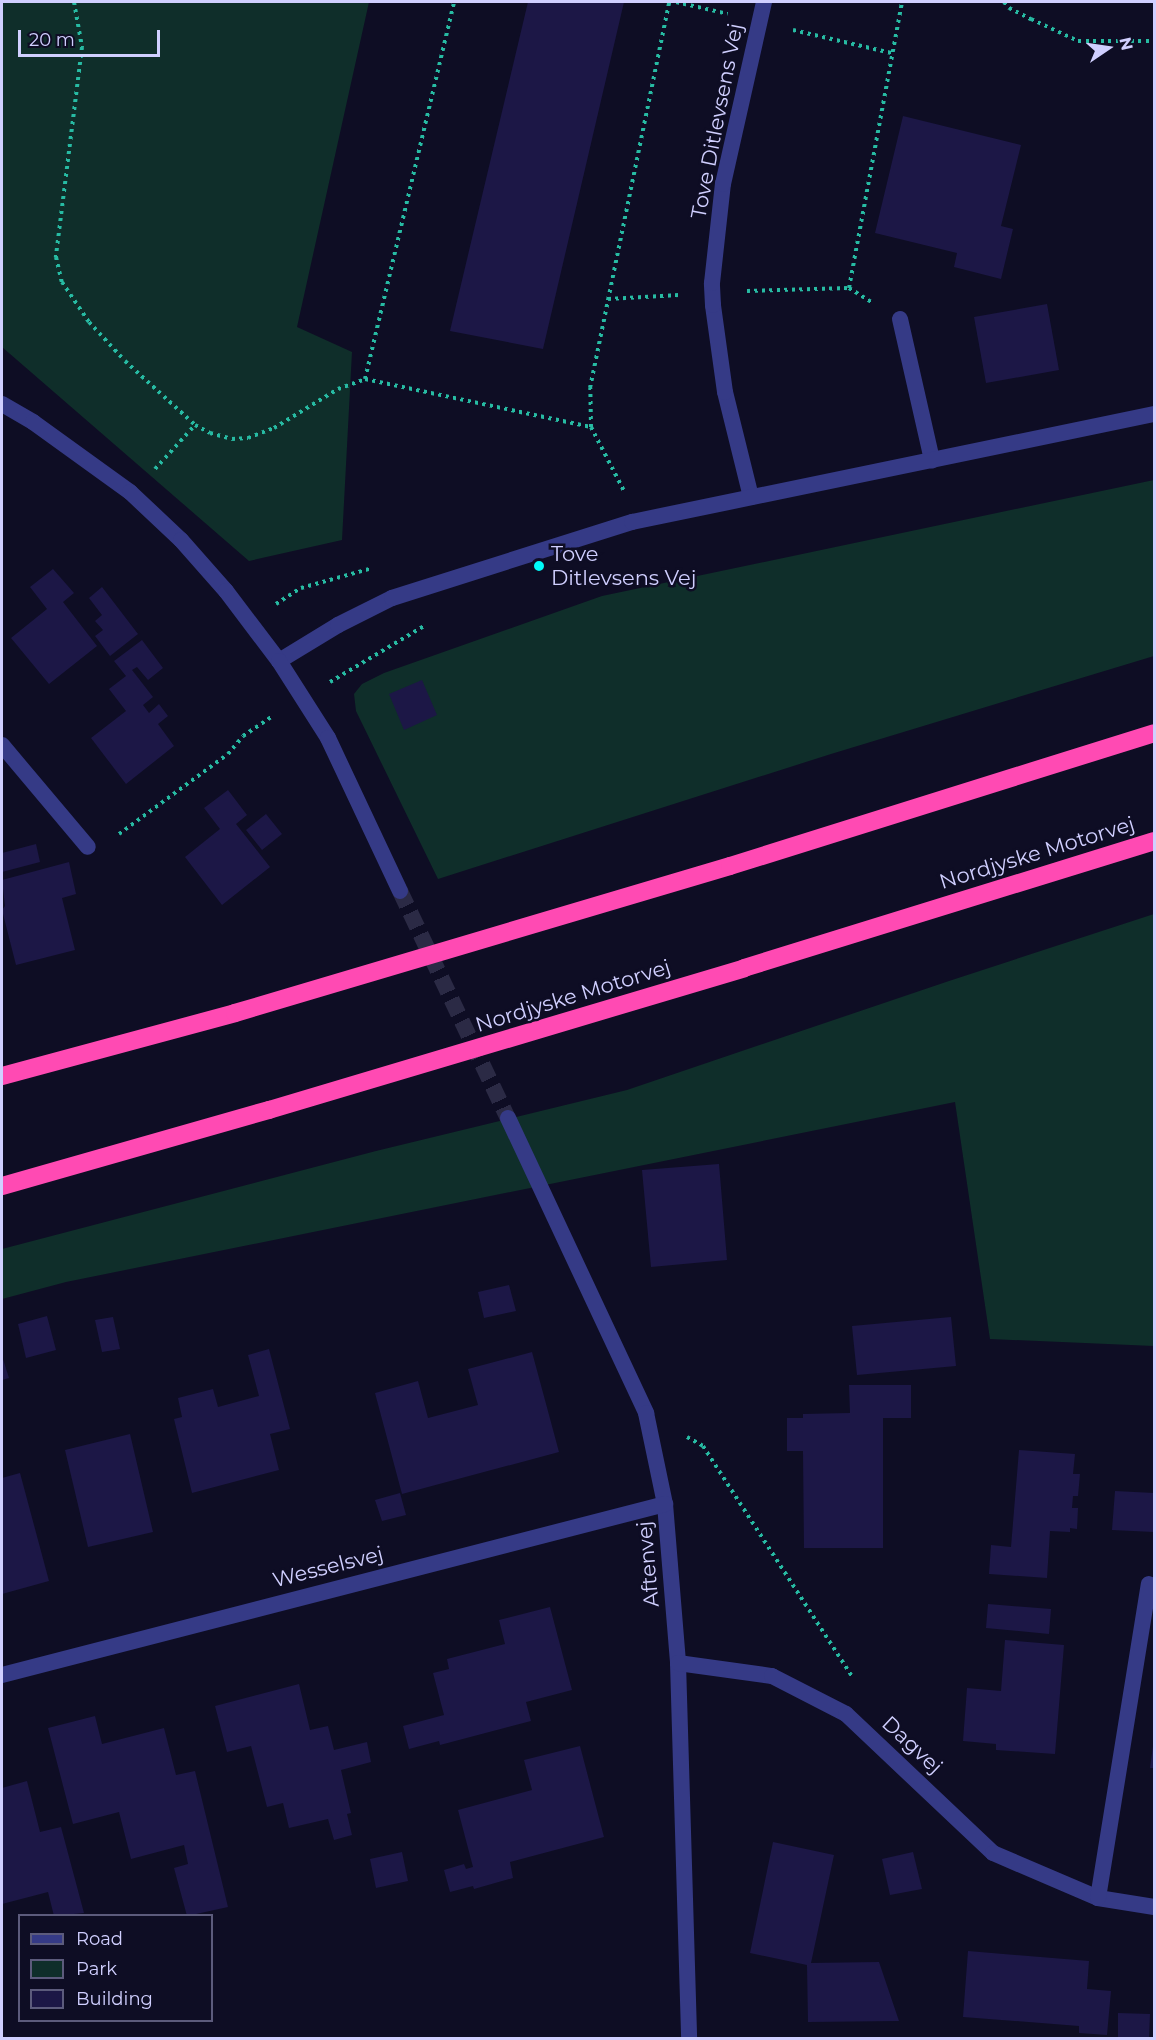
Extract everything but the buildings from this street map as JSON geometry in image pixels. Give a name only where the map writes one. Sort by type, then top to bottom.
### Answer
[{"type":"highway","points":[[2,1076],[235,1013],[719,869],[1155,733]]},
{"type":"highway","name":"Nordjyske Motorvej","points":[[2,1186],[280,1107],[699,982],[1155,841]]},
{"type":"street","name":"Tove Ditlevsens Vej","points":[[751,497],[724,392],[713,292],[723,184],[764,2]]},
{"type":"street","points":[[900,319],[932,460]]},
{"type":"street","points":[[2,404],[50,434],[130,492],[181,540],[226,591],[279,661],[327,738],[400,891]]},
{"type":"street","points":[[279,661],[338,625],[392,598],[632,522],[1155,414]]},
{"type":"street","points":[[2,745],[88,847]]},
{"type":"street","name":"Aftenvej","points":[[508,1118],[646,1413],[665,1504],[678,1663],[689,2038]]},
{"type":"street","name":"Wesselsvej","points":[[2,1674],[665,1504]]},
{"type":"street","points":[[1098,1898],[1149,1584]]},
{"type":"street","name":"Dagvej","points":[[678,1663],[772,1676],[846,1714],[993,1852],[1098,1898],[1155,1907]]},
{"type":"path","points":[[74,2],[82,47],[56,257],[62,282],[90,322],[111,345],[195,425],[210,433],[232,439],[248,438],[274,428],[338,389],[365,379],[591,427]]},
{"type":"path","points":[[365,379],[454,2]]},
{"type":"path","points":[[632,522],[623,486],[591,427],[590,388],[669,2]]},
{"type":"path","points":[[849,288],[902,2]]},
{"type":"path","points":[[1004,2],[1009,8],[1078,41],[1155,41]]},
{"type":"path","points":[[608,299],[713,292],[849,288],[900,319]]},
{"type":"path","points":[[130,492],[195,425]]},
{"type":"path","points":[[303,698],[432,621]]},
{"type":"path","points":[[88,847],[118,835],[228,754],[243,736],[260,723]]},
{"type":"path","points":[[646,1413],[704,1446],[853,1678],[846,1714]]},
{"type":"green space","points":[[2,2],[369,2],[297,327],[352,352],[342,540],[249,561],[2,347]]},
{"type":"green space","points":[[1154,480],[1154,656],[831,754],[438,879],[356,711],[354,694],[362,684],[384,673],[602,596]]},
{"type":"green space","points":[[1154,914],[1154,1346],[990,1339],[955,1102],[66,1282],[2,1299],[2,1249],[376,1151],[627,1090]]},
{"type":"tunnel","points":[[400,891],[508,1118]]},
{"type":"place","name":"Tove Ditlevsens Vej","points":[[539,566]]}]
